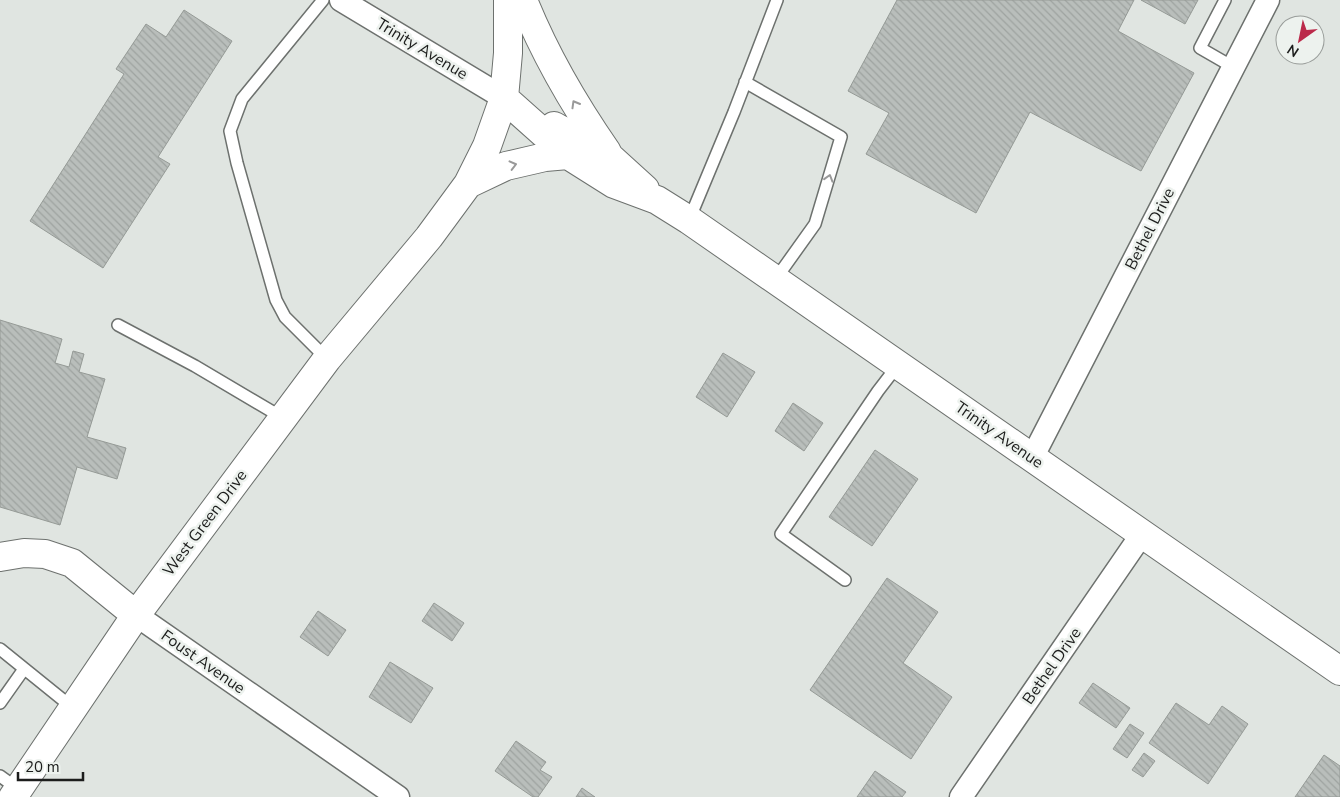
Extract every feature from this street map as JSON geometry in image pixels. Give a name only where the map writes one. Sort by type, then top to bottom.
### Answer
[{"type":"main road","name":"West Green Drive","points":[[10,787],[73,708],[136,616],[327,358],[410,259],[468,184],[487,146],[504,98],[508,44],[508,0]]},
{"type":"main road","points":[[523,0],[538,38],[578,110],[612,159]]},
{"type":"main road","name":"West Green Drive","points":[[410,259],[420,229],[439,201],[470,140],[504,98]]},
{"type":"main road","name":"Trinity Avenue","points":[[504,98],[568,155],[614,184],[657,200]]},
{"type":"main road","name":"Trinity Avenue","points":[[504,98],[612,159],[657,200],[689,220],[1340,671]]},
{"type":"main road","points":[[468,184],[506,166],[546,157],[568,155]]},
{"type":"main road","name":"Foust Avenue","points":[[0,557],[24,553],[45,554],[72,563],[136,616]]},
{"type":"street","name":"Trinity Avenue","points":[[341,0],[504,98]]},
{"type":"street","name":"Bethel Drive","points":[[1032,458],[1268,0]]},
{"type":"street","name":"Bethel Drive","points":[[961,797],[1142,534]]},
{"type":"street","name":"Foust Avenue","points":[[136,616],[398,797]]},
{"type":"lane","points":[[324,0],[242,99],[230,131],[237,163],[276,300],[285,317],[327,358]]},
{"type":"lane","points":[[689,220],[777,0]]},
{"type":"lane","points":[[1225,0],[1200,48],[1233,67]]},
{"type":"lane","points":[[745,82],[841,137],[815,224],[775,280]]},
{"type":"lane","points":[[118,325],[195,366],[283,418]]},
{"type":"lane","points":[[845,580],[781,534],[878,391],[898,365]]},
{"type":"lane","points":[[0,650],[73,708]]},
{"type":"lane","points":[[0,704],[24,669]]},
{"type":"building","points":[[897,0],[1134,0],[1118,31],[1194,73],[1141,171],[1030,112],[976,213],[866,154],[889,113],[848,91]]},
{"type":"building","points":[[1141,0],[1198,0],[1185,24]]},
{"type":"building","points":[[184,10],[232,41],[158,157],[170,164],[103,268],[30,221],[124,74],[116,69],[146,24],[166,37]]},
{"type":"building","points":[[0,320],[62,339],[55,363],[69,367],[73,351],[84,354],[79,372],[105,379],[87,437],[126,448],[117,479],[77,467],[60,525],[0,507]]},
{"type":"building","points":[[723,353],[755,372],[727,417],[696,397]]},
{"type":"building","points":[[793,403],[823,423],[804,451],[775,431]]},
{"type":"building","points":[[875,450],[918,479],[872,546],[829,517]]},
{"type":"building","points":[[887,578],[938,612],[903,663],[952,697],[911,759],[810,690]]},
{"type":"building","points":[[434,603],[464,623],[452,641],[422,621]]},
{"type":"building","points":[[318,611],[346,630],[328,656],[300,637]]},
{"type":"building","points":[[390,662],[433,688],[411,723],[369,697]]},
{"type":"building","points":[[1093,683],[1130,708],[1116,728],[1079,703]]},
{"type":"building","points":[[1176,703],[1209,725],[1222,706],[1248,724],[1208,784],[1149,743]]},
{"type":"building","points":[[1130,724],[1144,733],[1127,758],[1113,749]]},
{"type":"building","points":[[516,741],[546,762],[540,770],[552,777],[538,797],[533,797],[495,771]]},
{"type":"building","points":[[1144,753],[1155,761],[1143,777],[1132,770]]},
{"type":"building","points":[[1324,755],[1340,766],[1340,797],[1295,797]]},
{"type":"building","points":[[875,771],[906,792],[902,797],[857,797]]},
{"type":"building","points":[[582,788],[595,797],[576,797]]}]
